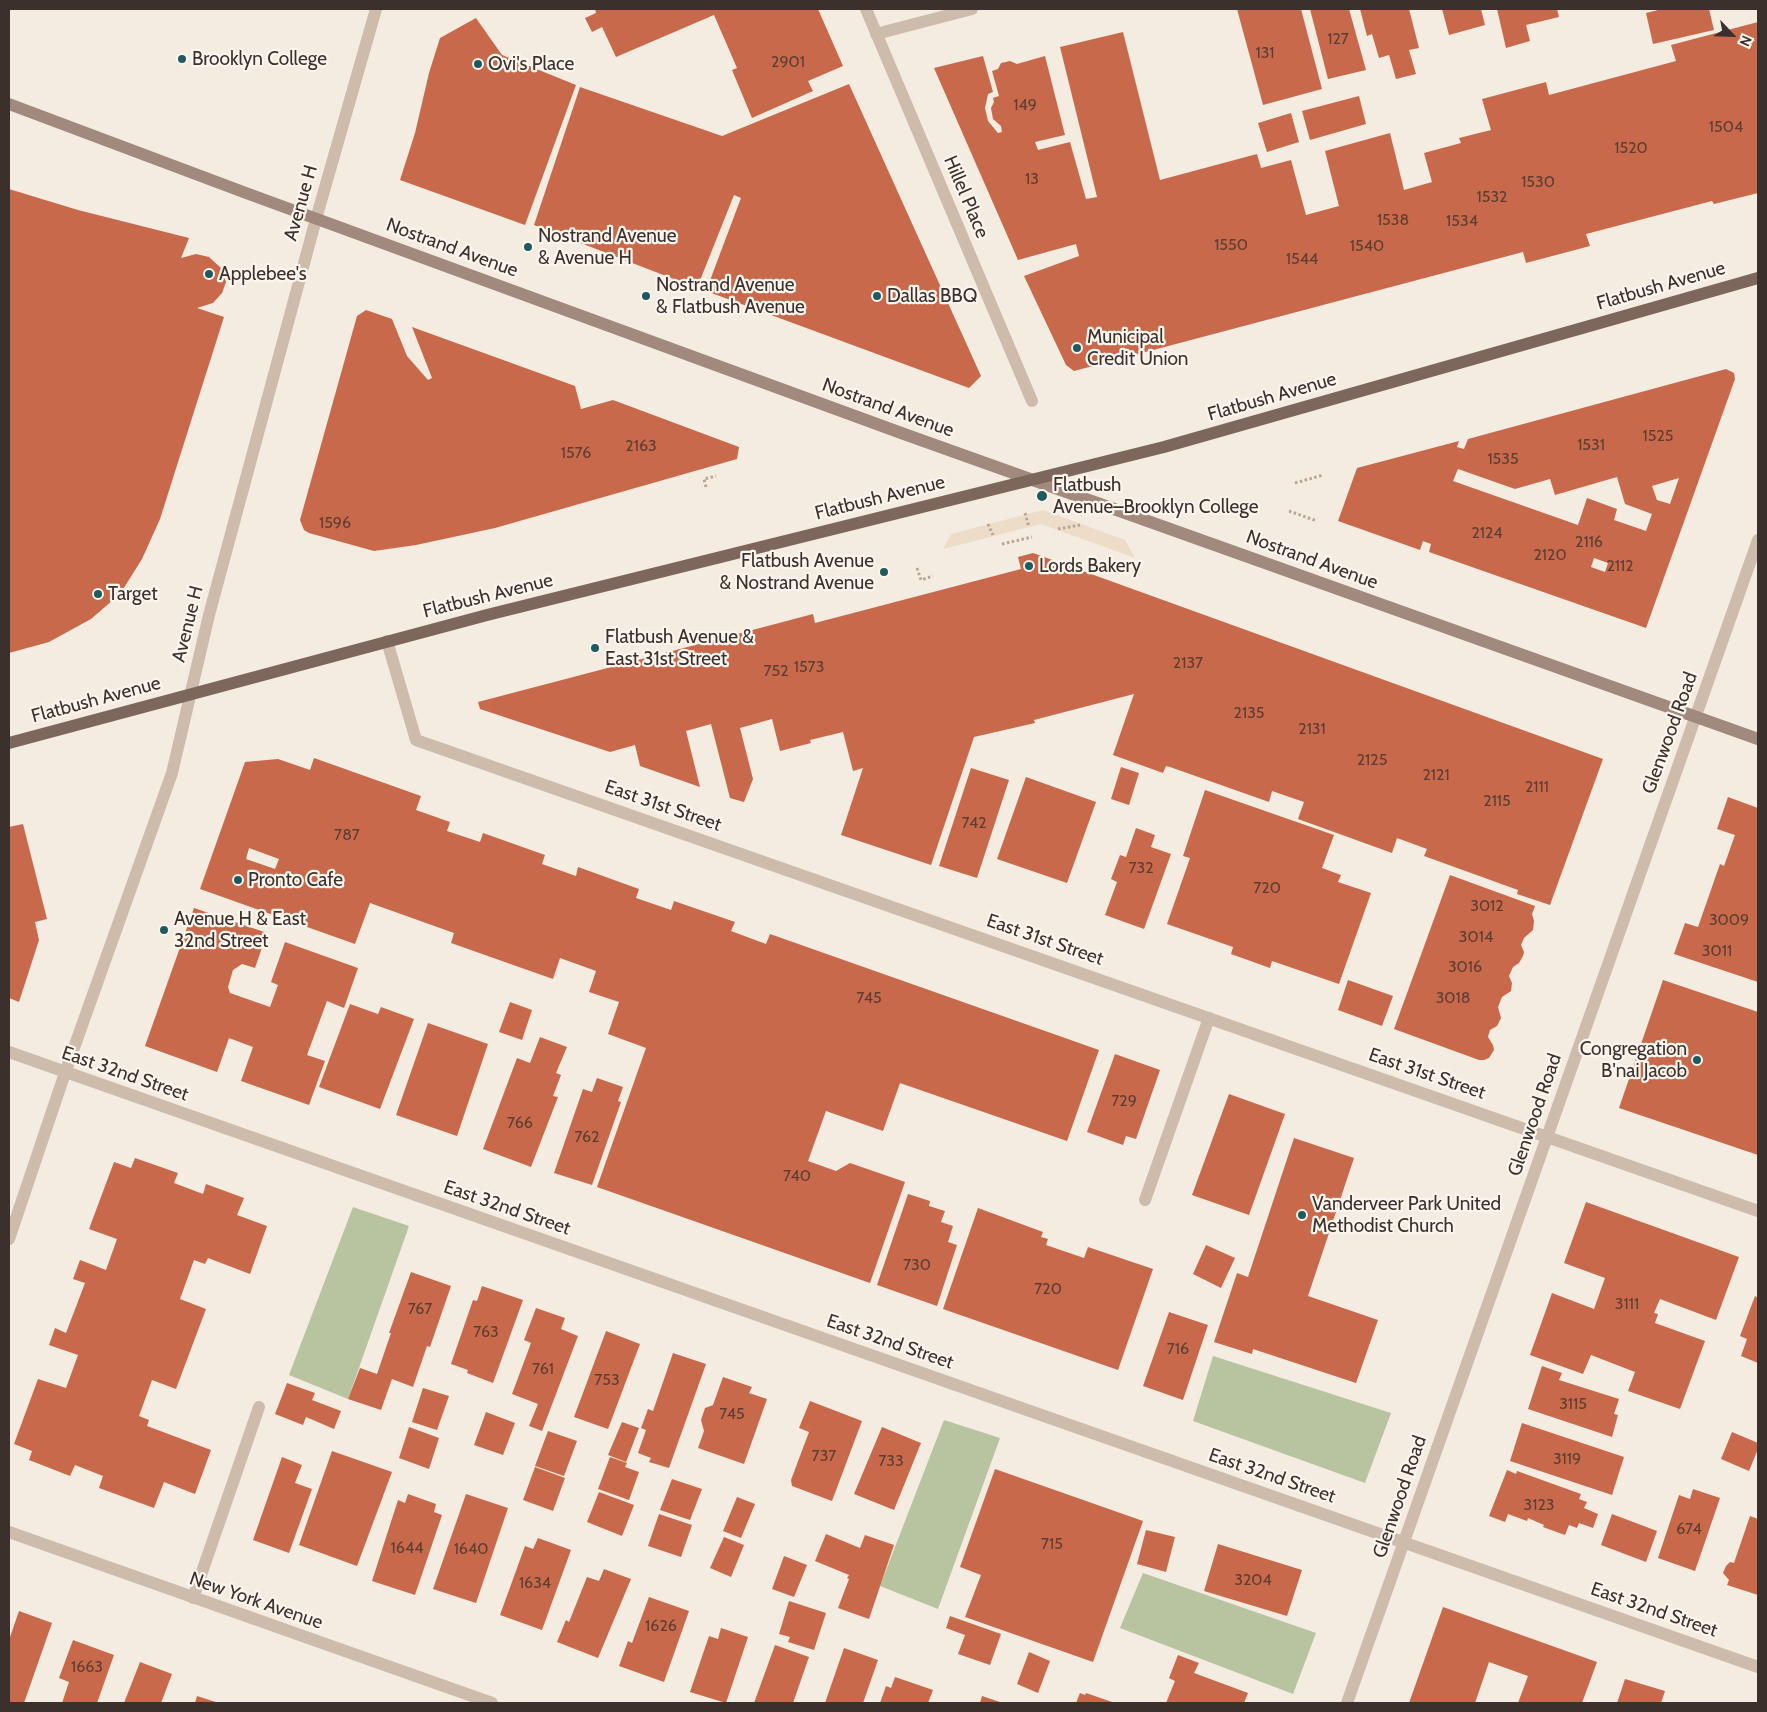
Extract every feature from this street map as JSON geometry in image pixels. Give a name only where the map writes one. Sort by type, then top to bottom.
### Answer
[{"type":"main road","name":"Nostrand Avenue","points":[[9,104],[316,219],[1032,480],[1758,739]]},
{"type":"main road","name":"Flatbush Avenue","points":[[9,743],[388,641],[1164,447],[1758,278]]},
{"type":"street","name":"Avenue H","points":[[9,1239],[65,1073],[172,773],[212,606],[316,219],[376,9]]},
{"type":"street","name":"Hillel Place","points":[[866,9],[1032,401]]},
{"type":"street","points":[[876,34],[972,9]]},
{"type":"street","name":"Glenwood Road","points":[[1347,1703],[1758,540]]},
{"type":"street","name":"East 31st Street","points":[[388,641],[416,740],[1758,1211]]},
{"type":"street","points":[[1145,1200],[1209,1018]]},
{"type":"street","name":"East 32nd Street","points":[[9,1052],[1758,1667]]},
{"type":"street","points":[[193,1598],[259,1407]]},
{"type":"street","name":"New York Avenue","points":[[9,1532],[492,1703]]},
{"type":"path","points":[[1295,483],[1323,475]]},
{"type":"path","points":[[706,487],[704,479],[716,476]]},
{"type":"path","points":[[1289,511],[1317,521]]},
{"type":"path","points":[[1025,513],[1029,527]]},
{"type":"path","points":[[988,524],[992,535]]},
{"type":"path","points":[[1058,529],[1082,524]]},
{"type":"path","points":[[1002,544],[1032,536]]},
{"type":"path","points":[[918,568],[921,580],[933,576]]},
{"type":"green space","points":[[353,1207],[409,1226],[348,1399],[289,1375]]},
{"type":"green space","points":[[1213,1356],[1391,1413],[1365,1483],[1193,1421]]},
{"type":"green space","points":[[944,1420],[1000,1438],[938,1609],[880,1586]]},
{"type":"green space","points":[[1143,1573],[1316,1633],[1293,1694],[1120,1628]]},
{"type":"shaded area","points":[[1043,510],[1125,540],[1135,558],[1041,524],[943,549],[951,534]]},
{"type":"building","points":[[595,9],[818,9],[843,66],[808,81],[813,91],[752,118],[732,70],[737,68],[714,15],[616,57],[602,27],[592,32],[585,18],[596,13]]},
{"type":"building","points":[[1237,9],[1301,9],[1322,89],[1263,105]]},
{"type":"building","points":[[1310,9],[1349,9],[1366,70],[1328,79]]},
{"type":"building","points":[[1360,9],[1409,9],[1419,48],[1409,50],[1416,74],[1396,79],[1389,55],[1379,58],[1372,34],[1367,36]]},
{"type":"building","points":[[1442,9],[1481,9],[1485,25],[1449,35]]},
{"type":"building","points":[[1497,9],[1557,9],[1559,17],[1526,25],[1530,41],[1506,48]]},
{"type":"building","points":[[1662,9],[1709,9],[1714,30],[1653,44],[1646,13]]},
{"type":"building","points":[[476,18],[502,55],[576,85],[525,225],[400,180],[415,133],[429,73],[440,38]]},
{"type":"building","points":[[1758,22],[1758,193],[1714,204],[1712,201],[1586,234],[1590,246],[1526,263],[1523,252],[1074,371],[1066,365],[1024,276],[1079,256],[1076,244],[1018,260],[934,68],[983,56],[993,92],[988,94],[985,108],[988,121],[998,133],[1002,132],[1001,126],[993,119],[991,108],[994,102],[993,98],[999,96],[992,71],[998,69],[1001,63],[1010,61],[1017,64],[1045,56],[1065,135],[1035,142],[1038,150],[1070,142],[1086,199],[1097,197],[1060,47],[1123,32],[1160,180],[1257,154],[1261,168],[1291,160],[1306,215],[1339,206],[1325,151],[1390,133],[1404,190],[1432,182],[1424,153],[1461,143],[1459,138],[1491,130],[1482,99],[1546,82],[1549,95],[1676,61],[1671,45]]},
{"type":"building","points":[[849,84],[981,376],[969,388],[706,291],[741,198],[734,195],[697,288],[534,225],[580,87],[722,136]]},
{"type":"building","points":[[1359,96],[1366,124],[1310,140],[1302,111]]},
{"type":"building","points":[[1291,113],[1299,142],[1267,152],[1258,123]]},
{"type":"building","points":[[9,189],[78,210],[189,238],[181,258],[196,254],[209,257],[221,268],[226,282],[222,293],[213,303],[197,308],[224,317],[160,519],[142,559],[120,594],[91,619],[49,642],[9,653]]},
{"type":"building","points":[[366,310],[392,319],[407,356],[428,380],[432,378],[412,327],[575,386],[581,409],[613,400],[739,447],[737,459],[495,528],[416,545],[374,551],[309,533],[304,530],[300,520],[357,316]]},
{"type":"building","points":[[1726,369],[1734,373],[1735,379],[1646,628],[1429,552],[1431,544],[1423,541],[1420,550],[1338,521],[1357,468],[1459,441],[1457,447],[1464,449],[1468,439]],"holes":[[[1458,469],[1515,489],[1550,479],[1555,495],[1617,477],[1625,504],[1652,514],[1646,531],[1614,520],[1617,509],[1587,498],[1578,525],[1453,481]],[[1679,478],[1670,504],[1657,500],[1652,486]],[[1594,558],[1608,563],[1605,572],[1591,567]]]},
{"type":"building","points":[[1033,553],[1603,759],[1550,905],[1517,894],[1518,890],[1424,856],[1427,849],[1397,838],[1392,853],[1298,819],[1304,802],[1272,791],[1269,802],[1170,767],[1166,766],[1163,773],[1113,755],[1134,694],[1034,720],[1035,723],[974,737],[931,865],[841,835],[863,768],[853,771],[843,732],[810,740],[811,743],[780,751],[772,719],[740,728],[753,779],[744,802],[730,798],[711,724],[686,731],[700,787],[640,766],[635,745],[610,752],[480,709],[478,702],[813,614],[815,623],[1021,569],[1018,557]]},
{"type":"building","points":[[314,758],[421,796],[416,810],[450,822],[447,831],[480,842],[483,833],[545,855],[542,864],[576,876],[578,867],[639,889],[636,898],[671,910],[674,901],[735,922],[731,931],[766,944],[770,934],[1099,1050],[1067,1141],[900,1083],[883,1131],[826,1111],[808,1161],[836,1171],[850,1163],[905,1182],[870,1283],[597,1187],[646,1048],[608,1034],[619,1002],[589,992],[596,971],[560,958],[553,979],[451,943],[454,933],[370,903],[355,944],[200,889],[245,762],[278,759],[310,770]],"holes":[[[249,848],[279,859],[275,869],[246,859]]]},
{"type":"building","points":[[1121,767],[1139,773],[1129,805],[1111,799]]},
{"type":"building","points":[[971,768],[1009,780],[977,878],[939,866]]},
{"type":"building","points":[[1026,777],[1096,802],[1067,883],[997,859]]},
{"type":"building","points":[[1205,790],[1334,835],[1322,868],[1341,875],[1338,882],[1371,893],[1339,984],[1272,961],[1270,968],[1231,954],[1233,947],[1167,924],[1190,858],[1183,856]]},
{"type":"building","points":[[1728,797],[1758,808],[1758,982],[1674,954],[1685,923],[1698,927],[1720,864],[1724,866],[1735,835],[1717,829]]},
{"type":"building","points":[[23,824],[47,919],[35,922],[39,940],[19,1002],[9,998],[9,827]]},
{"type":"building","points":[[1136,828],[1155,835],[1151,847],[1171,854],[1144,929],[1105,915],[1117,882],[1111,879],[1120,855],[1126,857]]},
{"type":"building","points":[[1450,875],[1535,906],[1532,914],[1534,921],[1533,930],[1524,938],[1521,945],[1524,952],[1523,956],[1519,963],[1513,967],[1509,976],[1512,983],[1511,991],[1502,997],[1498,1007],[1501,1018],[1497,1026],[1490,1030],[1488,1037],[1494,1050],[1489,1058],[1484,1060],[1479,1060],[1394,1029]]},
{"type":"building","points":[[194,908],[267,933],[255,968],[242,964],[233,970],[228,987],[230,993],[270,1007],[278,985],[271,982],[285,942],[358,968],[344,1008],[327,1001],[307,1055],[325,1061],[309,1105],[241,1081],[253,1047],[229,1038],[217,1072],[145,1046]]},
{"type":"building","points":[[1348,980],[1393,996],[1382,1026],[1338,1010]]},
{"type":"building","name":"Congregation B'nai Jacob","points":[[1663,980],[1758,1012],[1758,1155],[1619,1108]]},
{"type":"building","points":[[510,1002],[532,1010],[522,1040],[499,1032]]},
{"type":"building","points":[[350,1004],[378,1014],[381,1007],[414,1019],[380,1109],[319,1087]]},
{"type":"building","points":[[428,1023],[488,1044],[457,1136],[396,1115]]},
{"type":"building","points":[[540,1037],[567,1047],[556,1073],[561,1075],[553,1096],[558,1097],[531,1167],[483,1149],[517,1058],[530,1063]]},
{"type":"building","points":[[1115,1054],[1160,1070],[1136,1139],[1126,1136],[1123,1145],[1087,1132]]},
{"type":"building","points":[[597,1078],[623,1087],[618,1101],[621,1102],[592,1185],[554,1173],[583,1089],[592,1092]]},
{"type":"building","points":[[1229,1094],[1285,1114],[1249,1215],[1192,1195]]},
{"type":"building","name":"Vanderveer Park United Methodist Church","points":[[1294,1138],[1354,1158],[1308,1296],[1378,1320],[1356,1383],[1253,1349],[1252,1354],[1214,1342],[1237,1273],[1248,1277]]},
{"type":"building","points":[[135,1158],[178,1173],[174,1183],[203,1194],[206,1184],[244,1198],[237,1215],[267,1226],[250,1274],[208,1258],[205,1264],[194,1260],[180,1299],[206,1309],[176,1389],[152,1380],[139,1416],[149,1420],[147,1426],[211,1450],[195,1494],[164,1482],[154,1508],[99,1488],[103,1476],[75,1465],[70,1476],[29,1460],[32,1451],[14,1444],[38,1379],[66,1388],[78,1355],[49,1345],[55,1328],[66,1333],[85,1283],[73,1279],[80,1260],[106,1270],[117,1239],[89,1229],[114,1162],[131,1168]]},
{"type":"building","points":[[908,1194],[930,1201],[929,1206],[945,1211],[941,1222],[953,1226],[948,1242],[957,1245],[937,1306],[877,1285]]},
{"type":"building","points":[[1586,1202],[1739,1257],[1716,1320],[1660,1299],[1654,1313],[1658,1314],[1655,1323],[1705,1341],[1680,1409],[1628,1391],[1635,1372],[1591,1355],[1583,1374],[1530,1355],[1552,1293],[1594,1309],[1605,1278],[1564,1263]]},
{"type":"building","points":[[978,1208],[1043,1232],[1041,1237],[1048,1239],[1046,1245],[1084,1258],[1088,1247],[1153,1269],[1118,1370],[943,1309]]},
{"type":"building","points":[[1206,1245],[1235,1258],[1221,1288],[1193,1274]]},
{"type":"building","points":[[411,1272],[451,1286],[430,1347],[427,1346],[413,1387],[392,1379],[381,1410],[348,1399],[360,1368],[377,1374],[391,1333],[389,1333]]},
{"type":"building","points":[[482,1286],[523,1300],[493,1383],[467,1373],[468,1370],[451,1364],[473,1300],[477,1301]]},
{"type":"building","points":[[1755,1296],[1758,1298],[1758,1363],[1741,1356],[1747,1339],[1740,1336]]},
{"type":"building","points":[[536,1308],[565,1318],[561,1329],[578,1336],[542,1431],[529,1426],[538,1404],[512,1394],[531,1343],[524,1340]]},
{"type":"building","points":[[1169,1312],[1208,1325],[1183,1400],[1143,1386]]},
{"type":"building","points":[[606,1331],[640,1344],[608,1429],[574,1417]]},
{"type":"building","points":[[673,1353],[706,1364],[669,1468],[649,1462],[651,1458],[638,1453],[646,1430],[641,1428],[648,1409],[653,1411]]},
{"type":"building","points":[[1542,1366],[1562,1373],[1559,1380],[1619,1399],[1614,1414],[1618,1415],[1612,1437],[1528,1409]]},
{"type":"building","points":[[723,1377],[752,1387],[749,1393],[767,1399],[744,1464],[698,1448],[704,1431],[701,1420],[705,1408],[713,1405]]},
{"type":"building","points":[[287,1383],[315,1393],[312,1400],[341,1411],[334,1429],[306,1417],[303,1425],[275,1414]]},
{"type":"building","points":[[423,1388],[449,1396],[437,1430],[412,1422]]},
{"type":"building","points":[[810,1401],[862,1421],[832,1501],[792,1486],[791,1480],[809,1432],[799,1428]]},
{"type":"building","points":[[486,1412],[515,1423],[503,1455],[474,1445]]},
{"type":"building","points":[[622,1422],[639,1428],[626,1462],[608,1455]]},
{"type":"building","points":[[1522,1423],[1624,1457],[1612,1495],[1510,1461]]},
{"type":"building","points":[[409,1427],[439,1438],[429,1469],[399,1458]]},
{"type":"building","points":[[882,1427],[921,1443],[894,1510],[854,1494]]},
{"type":"building","points":[[548,1431],[577,1441],[564,1476],[535,1466]]},
{"type":"building","points":[[1732,1432],[1758,1443],[1758,1449],[1749,1471],[1721,1459]]},
{"type":"building","points":[[332,1451],[392,1472],[357,1566],[299,1545]]},
{"type":"building","points":[[282,1457],[302,1465],[295,1483],[312,1489],[289,1553],[253,1540]]},
{"type":"building","points":[[610,1457],[627,1463],[625,1467],[639,1472],[629,1500],[598,1489]]},
{"type":"building","points":[[535,1467],[565,1478],[553,1511],[523,1500]]},
{"type":"building","points":[[995,1469],[1143,1521],[1093,1662],[965,1617],[981,1575],[960,1567]]},
{"type":"building","points":[[1507,1470],[1516,1474],[1517,1471],[1581,1494],[1579,1499],[1587,1502],[1584,1508],[1598,1514],[1593,1528],[1579,1523],[1577,1528],[1569,1525],[1565,1535],[1543,1527],[1544,1525],[1528,1518],[1527,1521],[1508,1514],[1505,1522],[1489,1516]]},
{"type":"building","points":[[672,1479],[702,1489],[690,1520],[660,1510]]},
{"type":"building","points":[[1693,1489],[1720,1498],[1695,1571],[1658,1558],[1679,1495],[1690,1499]]},
{"type":"building","points":[[599,1492],[634,1505],[622,1536],[587,1522]]},
{"type":"building","points":[[408,1494],[436,1504],[434,1512],[442,1515],[415,1595],[372,1581],[398,1500],[405,1503]]},
{"type":"building","points":[[466,1494],[508,1508],[476,1603],[433,1589]]},
{"type":"building","points":[[737,1497],[755,1504],[741,1538],[723,1531]]},
{"type":"building","points":[[659,1514],[692,1525],[681,1557],[648,1546]]},
{"type":"building","points":[[1612,1514],[1657,1531],[1646,1562],[1601,1545]]},
{"type":"building","points":[[1750,1516],[1758,1519],[1758,1595],[1727,1585],[1729,1580],[1723,1573],[1730,1562],[1734,1563]]},
{"type":"building","points":[[1146,1530],[1175,1537],[1166,1572],[1137,1564]]},
{"type":"building","points":[[826,1534],[860,1548],[865,1535],[894,1545],[869,1619],[838,1608],[849,1575],[815,1561]]},
{"type":"building","points":[[724,1537],[744,1545],[731,1577],[710,1568]]},
{"type":"building","points":[[538,1538],[571,1550],[542,1630],[500,1615],[525,1546],[533,1549]]},
{"type":"building","points":[[1218,1544],[1302,1570],[1287,1616],[1204,1591]]},
{"type":"building","points":[[784,1556],[807,1565],[794,1597],[772,1589]]},
{"type":"building","points":[[604,1569],[631,1579],[598,1658],[557,1642],[566,1620],[569,1622],[587,1577],[599,1581]]},
{"type":"building","points":[[649,1597],[689,1611],[664,1682],[619,1666],[628,1641],[632,1643]]},
{"type":"building","points":[[789,1601],[826,1613],[814,1650],[788,1642],[790,1637],[779,1634]]},
{"type":"building","points":[[1443,1607],[1597,1662],[1582,1703],[1518,1703],[1528,1676],[1489,1662],[1475,1703],[1409,1703]]},
{"type":"building","points":[[19,1611],[52,1623],[24,1703],[9,1703],[9,1640]]},
{"type":"building","points":[[950,1616],[1001,1634],[990,1665],[958,1654],[965,1635],[946,1628]]},
{"type":"building","points":[[721,1628],[748,1637],[726,1703],[690,1692],[709,1636],[718,1639]]},
{"type":"building","points":[[73,1640],[114,1655],[97,1703],[62,1703],[69,1682],[59,1678]]},
{"type":"building","points":[[775,1645],[809,1657],[793,1703],[754,1703]]},
{"type":"building","points":[[844,1648],[878,1660],[863,1703],[825,1703]]},
{"type":"building","points":[[1029,1652],[1050,1661],[1038,1693],[1017,1684]]},
{"type":"building","points":[[1178,1655],[1199,1663],[1194,1673],[1248,1693],[1244,1703],[1166,1703],[1175,1681],[1169,1678]]},
{"type":"building","points":[[140,1662],[172,1674],[161,1703],[124,1703]]},
{"type":"building","points":[[895,1677],[933,1690],[928,1703],[880,1703],[886,1686],[891,1688]]},
{"type":"building","points":[[1625,1679],[1665,1691],[1661,1703],[1617,1703]]},
{"type":"building","points":[[1080,1693],[1085,1695],[1086,1693],[1115,1703],[1076,1703]]},
{"type":"building","points":[[197,1696],[219,1703],[195,1703]]},
{"type":"building","points":[[982,1696],[1003,1703],[980,1703]]},
{"type":"place","name":"Brooklyn College","points":[[182,59]]},
{"type":"place","name":"Ovi's Place","points":[[478,64]]},
{"type":"place","name":"Nostrand Avenue & Avenue H","points":[[528,247]]},
{"type":"place","name":"Applebee's","points":[[209,274]]},
{"type":"place","name":"Nostrand Avenue & Flatbush Avenue","points":[[646,296]]},
{"type":"place","name":"Dallas BBQ","points":[[877,296]]},
{"type":"place","name":"Municipal Credit Union","points":[[1077,348]]},
{"type":"place","name":"Flatbush Avenue–Brooklyn College","points":[[1042,496]]},
{"type":"place","name":"Lords Bakery","points":[[1029,566]]},
{"type":"place","name":"Flatbush Avenue & Nostrand Avenue","points":[[884,572]]},
{"type":"place","name":"Target","points":[[98,594]]},
{"type":"place","name":"Flatbush Avenue & East 31st Street","points":[[595,648]]},
{"type":"place","name":"Pronto Cafe","points":[[238,880]]},
{"type":"place","name":"Avenue H & East 32nd Street","points":[[164,930]]},
{"type":"place","name":"Congregation B'nai Jacob","points":[[1697,1060]]},
{"type":"place","name":"Vanderveer Park United Methodist Church","points":[[1302,1215]]}]
